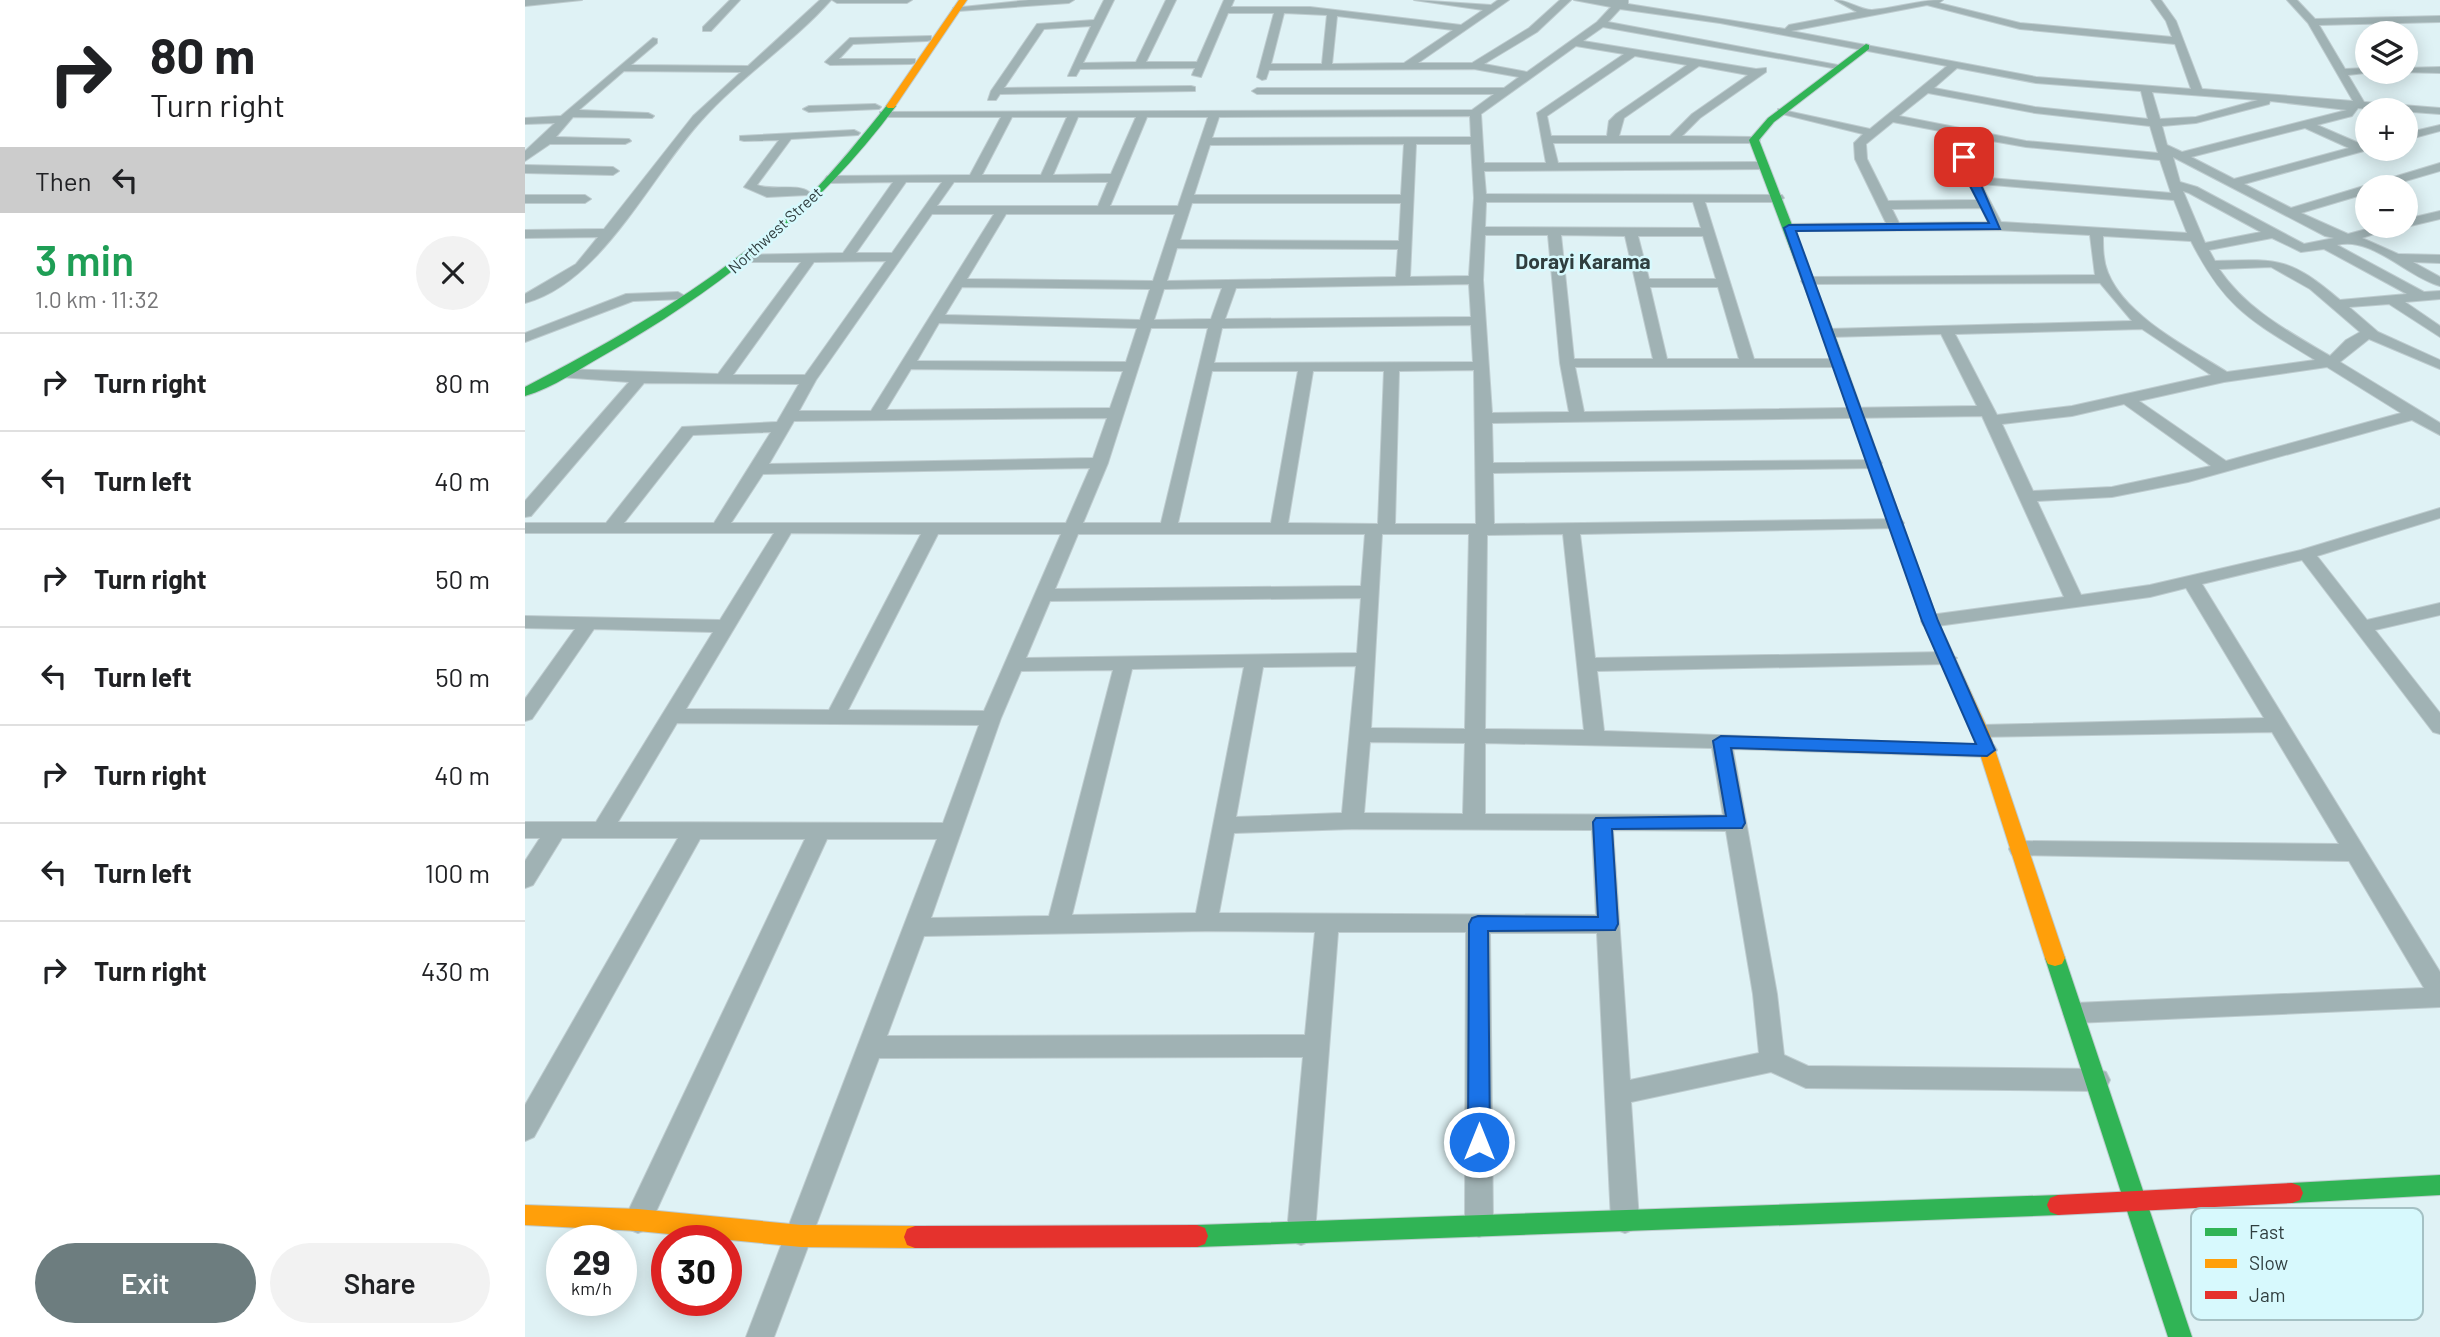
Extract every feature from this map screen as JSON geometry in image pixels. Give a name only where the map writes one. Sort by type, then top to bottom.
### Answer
[{"type":"street","points":[[525,3],[577,0]]},
{"type":"street","points":[[707,29],[735,0]]},
{"type":"street","points":[[525,299],[571,275],[688,128],[826,0]]},
{"type":"street","points":[[837,0],[907,0]]},
{"type":"street","points":[[958,3],[1069,0]]},
{"type":"street","points":[[1063,90],[1109,0]]},
{"type":"street","points":[[1139,66],[1171,0]]},
{"type":"street","points":[[1419,0],[1494,9]]},
{"type":"street","points":[[1407,65],[1504,0]]},
{"type":"street","points":[[1474,66],[1533,30],[1566,0]]},
{"type":"street","points":[[1579,0],[1777,31],[2036,80],[2355,104]]},
{"type":"street","points":[[1205,142],[1268,128],[1475,113],[1601,24],[1618,5],[1634,0]]},
{"type":"street","points":[[1840,0],[1866,13]]},
{"type":"street","points":[[1777,31],[1940,0]]},
{"type":"street","points":[[2156,0],[2171,20],[2199,92]]},
{"type":"street","points":[[2292,0],[2312,22],[2356,98]]},
{"type":"street","points":[[1928,2],[1965,14],[2058,32],[2179,41]]},
{"type":"street","name":"Northwest Street","points":[[525,382],[678,296],[735,255],[803,192],[880,110],[927,38],[958,3]]},
{"type":"street","name":"Northwest Street","points":[[525,392],[661,317],[748,258],[831,179],[958,3]]},
{"type":"street","points":[[1180,115],[1227,5],[1332,12],[1464,28]]},
{"type":"street","points":[[1251,114],[1280,10]]},
{"type":"street","points":[[1327,66],[1332,12]]},
{"type":"street","points":[[2312,22],[2440,19]]},
{"type":"street","points":[[982,114],[1041,26],[1097,23]]},
{"type":"street","points":[[1601,24],[1739,46],[1838,66]]},
{"type":"street","points":[[911,61],[830,62],[850,41],[927,38]]},
{"type":"street","points":[[525,157],[547,140],[567,116],[653,41]]},
{"type":"street","points":[[1575,43],[1758,73]]},
{"type":"street","points":[[1715,65],[1739,46]]},
{"type":"street","points":[[1546,139],[1754,140],[1782,111],[1866,47]]},
{"type":"street","points":[[1553,167],[1541,115],[1636,51]]},
{"type":"street","points":[[1674,138],[1696,116],[1782,55]]},
{"type":"street","points":[[1613,138],[1615,121],[1620,116],[1698,62]]},
{"type":"street","points":[[1895,228],[1859,150],[1860,143],[1955,64]]},
{"type":"street","points":[[1076,66],[1201,65]]},
{"type":"street","points":[[1266,67],[1474,66],[1528,75]]},
{"type":"street","points":[[621,68],[749,69]]},
{"type":"street","points":[[2418,71],[2440,70]]},
{"type":"street","points":[[2341,72],[2355,72]]},
{"type":"street","points":[[996,91],[1191,89]]},
{"type":"street","points":[[1924,89],[2035,110],[2155,123],[2189,122],[2280,98]]},
{"type":"street","points":[[2147,89],[2155,123],[2170,154],[2178,191],[2210,265],[2227,293],[2241,307],[2440,430]]},
{"type":"street","points":[[1257,91],[1505,91]]},
{"type":"street","points":[[1890,118],[1977,137],[2170,154],[2353,112],[2347,103]]},
{"type":"street","points":[[2418,109],[2440,111]]},
{"type":"street","points":[[809,110],[982,114],[1251,114],[1268,128],[1410,142],[1477,141]]},
{"type":"street","points":[[1782,111],[1872,133]]},
{"type":"street","points":[[1473,822],[1484,468],[1484,418],[1476,280],[1480,198],[1475,113]]},
{"type":"street","points":[[975,177],[1008,114]]},
{"type":"street","points":[[1046,176],[1074,114]]},
{"type":"street","points":[[1103,209],[1142,115]]},
{"type":"street","points":[[760,1337],[801,1236],[991,718],[1100,463],[1214,115]]},
{"type":"street","points":[[525,121],[567,116],[647,116]]},
{"type":"street","points":[[2305,124],[2355,143]]},
{"type":"street","points":[[2418,133],[2440,128]]},
{"type":"street","points":[[744,138],[855,134]]},
{"type":"street","points":[[788,136],[750,187],[767,192],[803,192]]},
{"type":"street","points":[[1977,137],[1964,157],[1972,180],[1996,226]]},
{"type":"street","points":[[547,140],[625,141]]},
{"type":"street","points":[[1754,140],[1828,333],[1930,621],[1984,741],[2138,1202],[2180,1337]]},
{"type":"street","points":[[1403,283],[1410,142]]},
{"type":"street","points":[[2233,183],[2355,149]]},
{"type":"street","points":[[2170,154],[2343,237],[2368,244],[2440,282]]},
{"type":"street","points":[[1479,167],[1763,166]]},
{"type":"street","points":[[2414,175],[2440,167]]},
{"type":"street","points":[[525,169],[613,171]]},
{"type":"street","points":[[831,179],[1046,176],[1117,178]]},
{"type":"street","points":[[718,530],[758,469],[809,380],[951,178]]},
{"type":"street","points":[[846,258],[902,179]]},
{"type":"street","points":[[1972,180],[2193,190],[2301,248],[2355,234]]},
{"type":"street","points":[[2290,212],[2355,193]]},
{"type":"street","points":[[1480,198],[1778,198]]},
{"type":"street","points":[[1698,198],[1748,363]]},
{"type":"street","points":[[525,199],[585,199]]},
{"type":"street","points":[[929,210],[1103,209],[1184,204],[1407,199]]},
{"type":"street","points":[[1884,205],[1984,204]]},
{"type":"street","points":[[877,413],[1003,209]]},
{"type":"street","points":[[2418,220],[2440,215]]},
{"type":"street","points":[[1789,228],[1996,226],[2096,231],[2200,242],[2271,234]]},
{"type":"street","points":[[1479,231],[1707,232]]},
{"type":"street","points":[[2096,231],[2099,267],[2121,303],[2148,325],[2224,377]]},
{"type":"street","points":[[1554,232],[1567,363],[1577,416]]},
{"type":"street","points":[[1632,232],[1641,283],[1661,363]]},
{"type":"street","points":[[525,234],[607,233]]},
{"type":"street","points":[[1172,244],[1405,244]]},
{"type":"street","points":[[2324,244],[2423,297]]},
{"type":"street","points":[[748,258],[896,257]]},
{"type":"street","points":[[722,379],[810,258]]},
{"type":"street","points":[[2397,258],[2440,259]]},
{"type":"street","points":[[2210,265],[2278,264],[2298,275],[2381,340],[2440,365]]},
{"type":"street","points":[[1808,281],[2104,279]]},
{"type":"street","points":[[956,283],[1158,285],[1476,280]]},
{"type":"street","points":[[1641,283],[1722,283]]},
{"type":"street","points":[[1168,529],[1216,324],[1230,284]]},
{"type":"street","points":[[2337,304],[2440,295]]},
{"type":"street","points":[[525,338],[632,297],[678,296]]},
{"type":"street","points":[[2393,300],[2440,333]]},
{"type":"street","points":[[933,319],[1145,324],[1478,321]]},
{"type":"street","points":[[1828,333],[2148,325]]},
{"type":"street","points":[[1946,330],[1990,416],[2075,601]]},
{"type":"street","points":[[1484,418],[1856,413],[1990,416],[2072,411],[2224,377],[2332,362],[2351,343],[2370,332]]},
{"type":"street","points":[[1567,363],[1838,363]]},
{"type":"street","points":[[907,365],[1131,367]]},
{"type":"street","points":[[1206,367],[1480,366]]},
{"type":"street","points":[[1279,529],[1306,367]]},
{"type":"street","points":[[1352,821],[1371,592],[1380,529],[1392,368]]},
{"type":"street","points":[[560,373],[640,378],[809,380]]},
{"type":"street","points":[[525,512],[640,378]]},
{"type":"street","points":[[2127,399],[2223,467]]},
{"type":"street","points":[[610,529],[688,430],[877,413],[1116,413]]},
{"type":"street","points":[[2027,496],[2112,492],[2223,467],[2415,414]]},
{"type":"street","points":[[758,469],[1100,463]]},
{"type":"street","points":[[1484,468],[1874,463]]},
{"type":"street","points":[[1930,621],[2150,591],[2306,554],[2440,513]]},
{"type":"street","points":[[525,528],[1571,529],[1895,523]]},
{"type":"street","points":[[603,831],[785,529]]},
{"type":"street","points":[[835,717],[932,529]]},
{"type":"street","points":[[1571,529],[1595,737]]},
{"type":"street","points":[[2306,554],[2437,718]]},
{"type":"street","points":[[2075,1013],[2440,995],[2191,581]]},
{"type":"street","points":[[1042,595],[1371,592]]},
{"type":"street","points":[[2363,627],[2440,609]]},
{"type":"street","points":[[525,622],[726,626]]},
{"type":"street","points":[[525,714],[589,624]]},
{"type":"street","points":[[1587,665],[1947,658]]},
{"type":"street","points":[[1014,665],[1366,659]]},
{"type":"street","points":[[1206,922],[1255,661]]},
{"type":"street","points":[[1058,925],[1124,663]]},
{"type":"street","points":[[672,716],[991,718]]},
{"type":"street","points":[[1361,735],[1721,741],[1984,741],[2277,725]]},
{"type":"street","points":[[1721,741],[1765,994],[1772,1061]]},
{"type":"street","points":[[1224,825],[1352,821],[1736,823]]},
{"type":"street","points":[[1602,822],[1625,1220]]},
{"type":"street","points":[[525,879],[557,829]]},
{"type":"street","points":[[525,1129],[694,829]]},
{"type":"street","points":[[525,830],[950,831]]},
{"type":"street","points":[[638,1220],[820,831]]},
{"type":"street","points":[[2020,849],[2355,853]]},
{"type":"street","points":[[916,927],[1206,922],[1608,924]]},
{"type":"street","points":[[1301,1232],[1327,923]]},
{"type":"street","points":[[1478,924],[1479,1224]]},
{"type":"street","points":[[871,1047],[1317,1046]]},
{"type":"street","points":[[1618,1094],[1772,1061],[1806,1077],[2097,1080]]},
{"type":"street","points":[[525,1215],[638,1220],[801,1236],[1028,1238],[1301,1232],[2138,1202],[2440,1185]]},
{"type":"traffic: fast","points":[[1866,47],[1771,120],[1754,140],[1828,333],[1905,550]]},
{"type":"traffic: fast","points":[[525,392],[631,335],[726,272],[770,237],[812,198],[853,155],[891,106]]},
{"type":"traffic: fast","points":[[2055,958],[2180,1337]]},
{"type":"traffic: fast","points":[[2292,1193],[2440,1185]]},
{"type":"traffic: fast","points":[[1197,1236],[2058,1205]]},
{"type":"traffic: slow","points":[[891,106],[963,0]]},
{"type":"traffic: slow","points":[[1905,550],[1930,621],[1981,732],[2055,958]]},
{"type":"traffic: slow","points":[[525,1215],[638,1220],[801,1236],[915,1237]]},
{"type":"traffic: jam","points":[[2058,1205],[2292,1193]]},
{"type":"traffic: jam","points":[[915,1237],[1197,1236]]},
{"type":"district","name":"Dorayi Karama","points":[[1583,262]]},
{"type":"route","points":[[1479,1142],[1478,924],[1608,924],[1602,822],[1736,823],[1721,741],[1987,750],[1930,621],[1789,228],[1996,226],[1972,180],[1964,157]]}]
